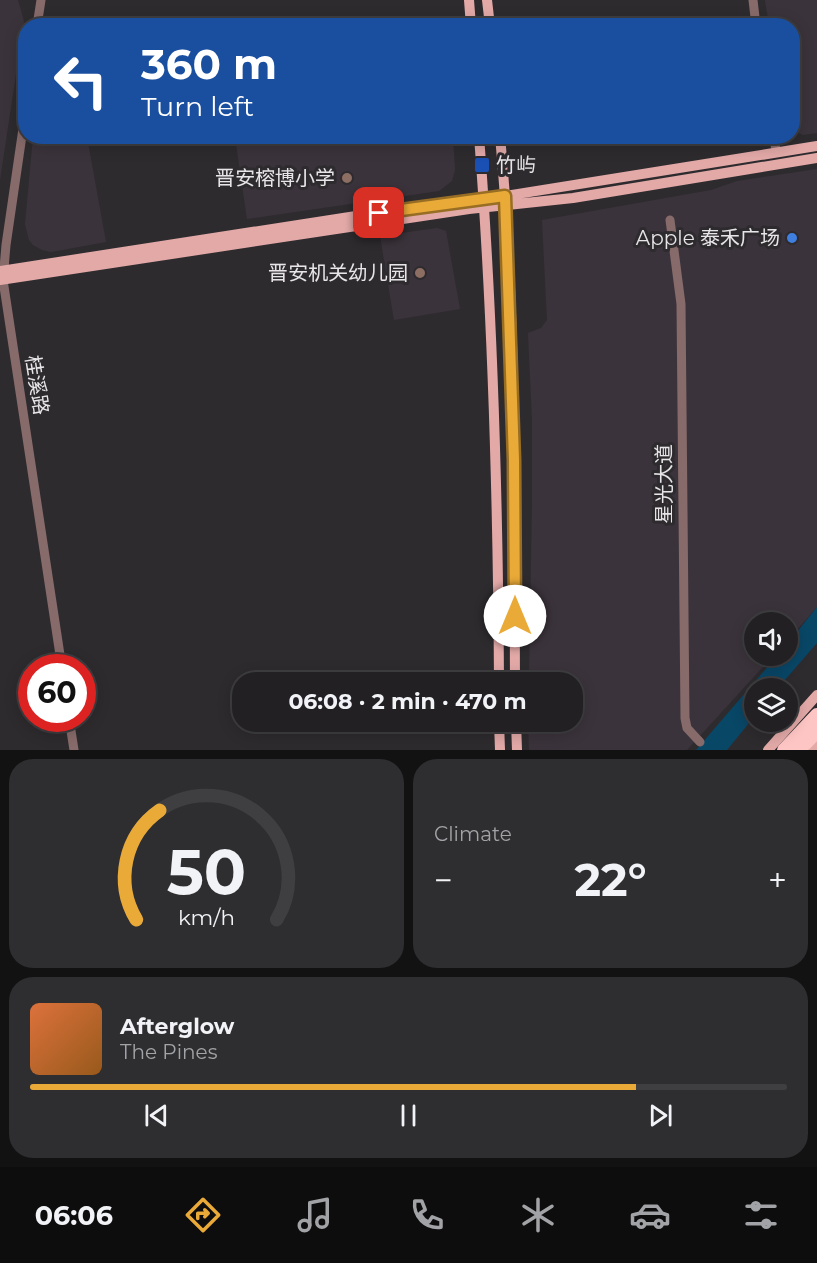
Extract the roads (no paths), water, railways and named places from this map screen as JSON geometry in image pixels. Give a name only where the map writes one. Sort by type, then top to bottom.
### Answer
[{"type":"highway","points":[[784,750],[817,715]]},
{"type":"highway","points":[[799,750],[817,731]]},
{"type":"main road","points":[[469,0],[470,18]]},
{"type":"main road","points":[[487,0],[489,18]]},
{"type":"main road","points":[[480,144],[494,368],[499,672]]},
{"type":"main road","points":[[501,144],[506,201],[514,460],[515,672]]},
{"type":"main road","points":[[506,201],[817,146]]},
{"type":"main road","points":[[2,275],[484,203],[663,184],[817,158]]},
{"type":"main road","points":[[768,750],[817,695]]},
{"type":"main road","points":[[499,732],[500,750]]},
{"type":"main road","points":[[516,732],[517,750]]},
{"type":"main road","points":[[813,750],[817,746]]},
{"type":"street","points":[[38,18],[40,0]]},
{"type":"street","points":[[753,0],[755,18]]},
{"type":"street","name":"桂溪路","points":[[21,144],[2,275],[60,654]]},
{"type":"street","points":[[775,144],[776,152]]},
{"type":"street","name":"星光大道","points":[[670,220],[681,304],[685,718],[687,728],[700,742]]},
{"type":"street","points":[[71,732],[74,750]]},
{"type":"water","points":[[817,607],[817,643],[798,665],[798,631]]},
{"type":"water","points":[[768,666],[797,666],[787,678],[758,678]]},
{"type":"water","points":[[744,694],[744,729],[727,750],[696,750]]},
{"type":"place","name":"竹屿","points":[[482,165]]},
{"type":"place","name":"晋安榕博小学","points":[[347,178]]},
{"type":"place","name":"Apple 泰禾广场","points":[[792,238]]},
{"type":"place","name":"晋安机关幼儿园","points":[[420,273]]}]
